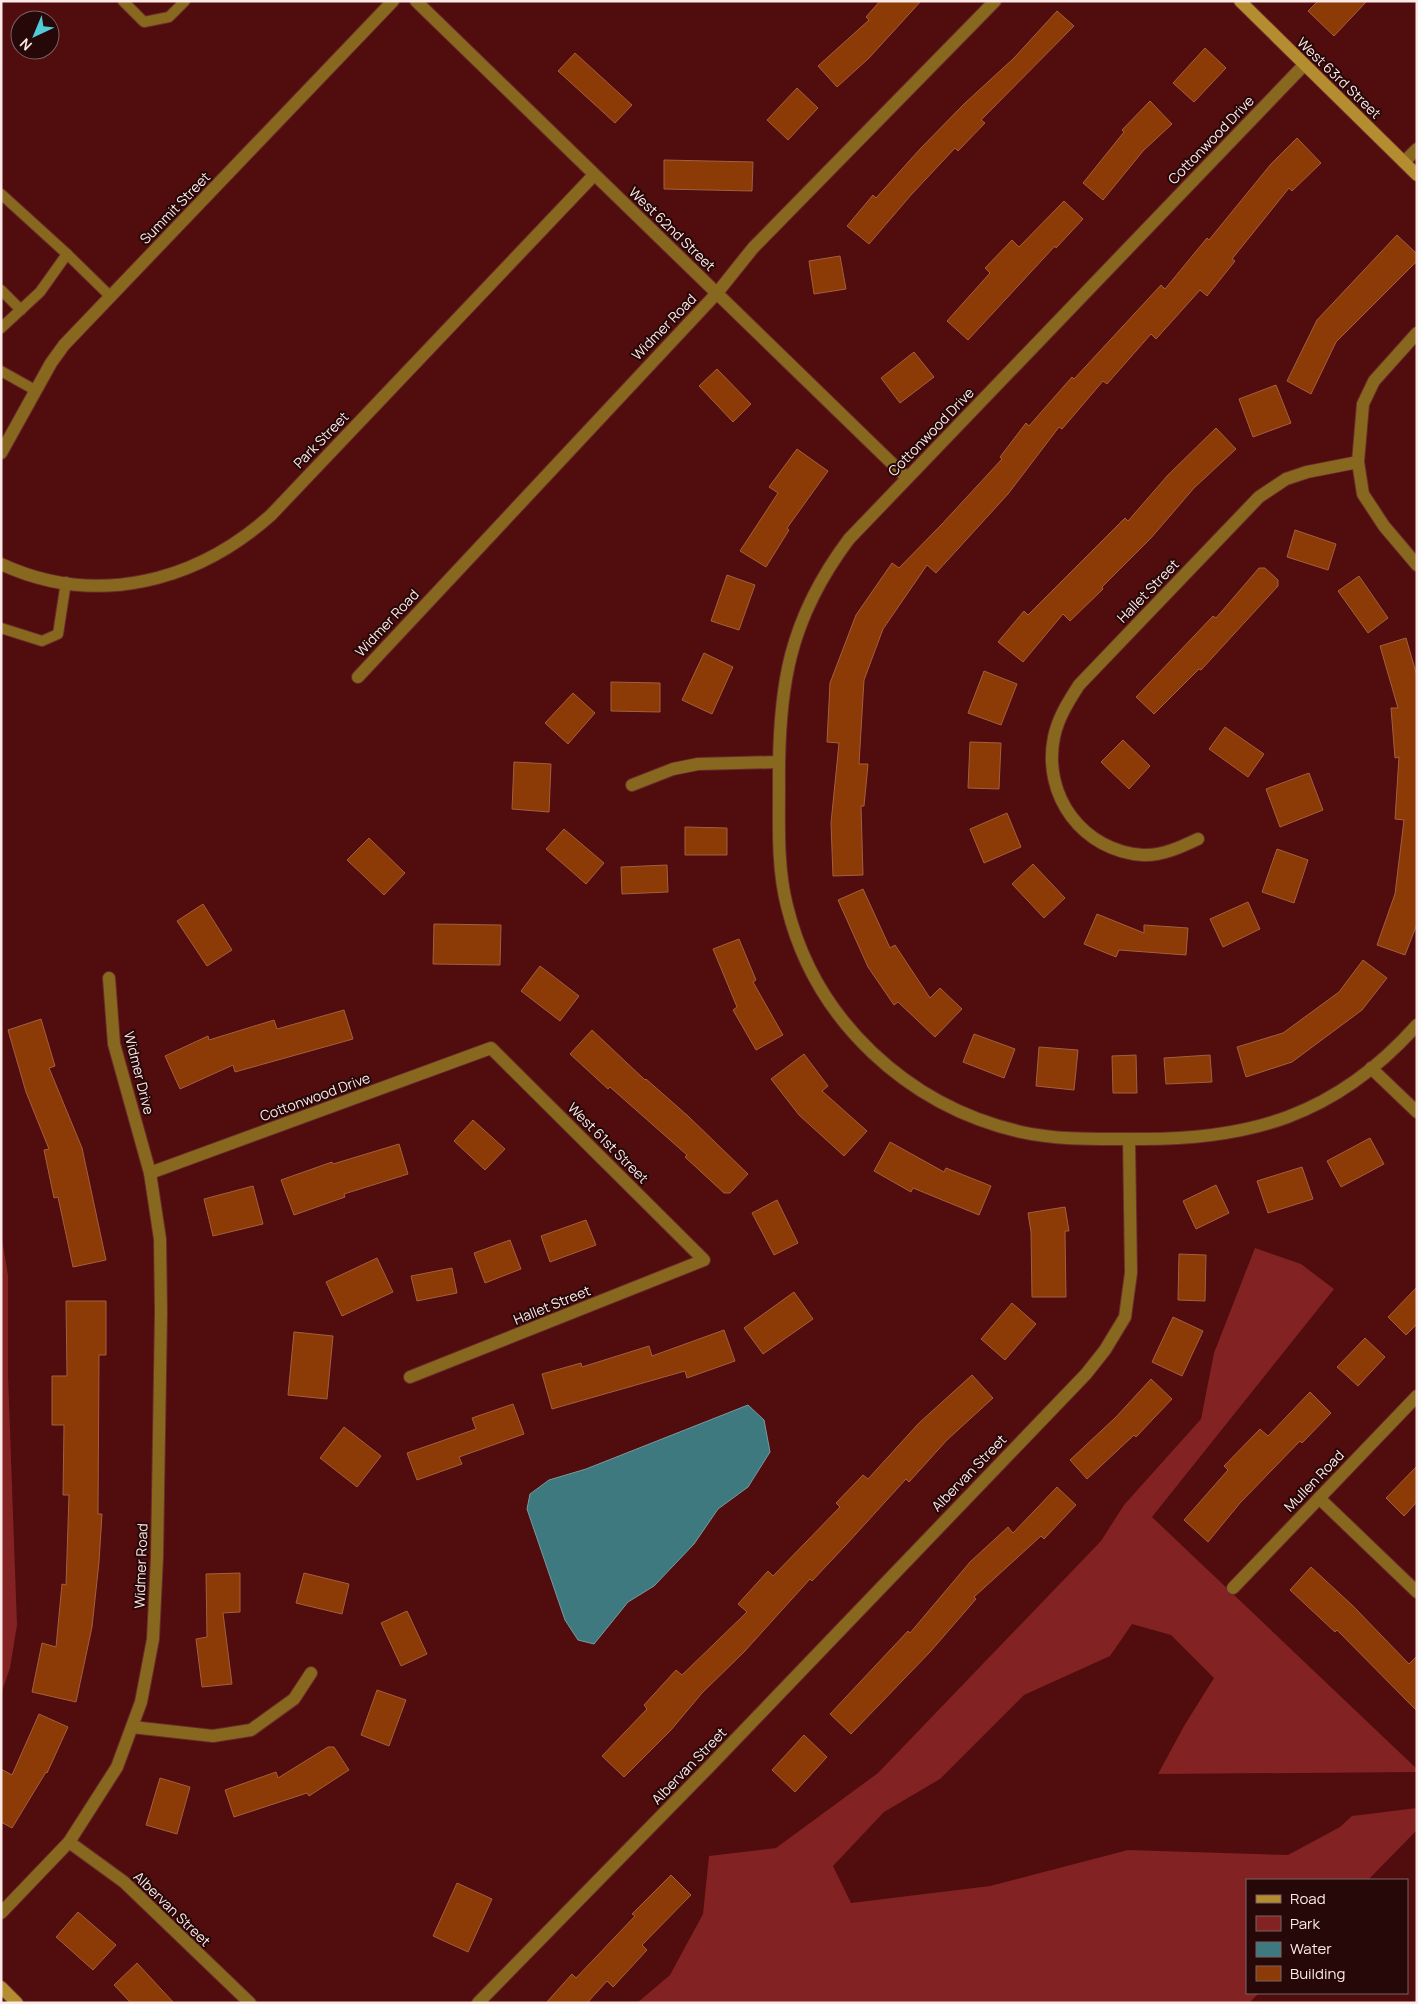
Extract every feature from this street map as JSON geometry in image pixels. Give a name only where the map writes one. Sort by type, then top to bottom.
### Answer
[{"type":"street","name":"Summit Street","points":[[1,453],[35,390],[64,345],[394,1]]},
{"type":"street","name":"West 62nd Street","points":[[416,1],[907,478]]},
{"type":"street","name":"Widmer Road","points":[[358,677],[718,293],[753,248],[995,1]]},
{"type":"street","name":"West 63rd Street","points":[[1240,1],[1417,175]]},
{"type":"street","name":"Cottonwood Drive","points":[[1129,1139],[1078,1138],[1029,1134],[963,1114],[940,1104],[911,1086],[872,1055],[840,1018],[821,990],[802,950],[787,907],[780,849],[778,762],[783,688],[792,649],[806,608],[830,565],[849,539],[1304,65]]},
{"type":"street","points":[[1404,162],[1417,149]]},
{"type":"street","name":"Park Street","points":[[1,564],[40,577],[66,582],[118,585],[149,580],[204,562],[248,534],[270,515],[594,175]]},
{"type":"street","points":[[1417,333],[1374,381],[1363,404],[1358,462],[1363,494],[1384,526],[1417,565]]},
{"type":"street","name":"Hallet Street","points":[[1198,839],[1175,850],[1145,855],[1115,851],[1092,839],[1078,827],[1065,809],[1056,788],[1052,761],[1054,737],[1064,708],[1079,685],[1258,497],[1286,479],[1307,472],[1358,462]]},
{"type":"street","points":[[632,785],[673,769],[698,764],[778,762]]},
{"type":"street","name":"Widmer Drive","points":[[110,978],[114,1044],[150,1174]]},
{"type":"street","points":[[1129,1139],[1194,1139],[1239,1132],[1276,1123],[1316,1106],[1346,1089],[1404,1040],[1417,1025]]},
{"type":"street","name":"Cottonwood Drive","points":[[150,1174],[491,1048]]},
{"type":"street","name":"West 61st Street","points":[[491,1048],[704,1260]]},
{"type":"street","points":[[1371,1068],[1417,1112]]},
{"type":"street","name":"Albervan Street","points":[[478,2003],[702,1774],[1086,1374],[1105,1350],[1125,1317],[1131,1273],[1129,1139]]},
{"type":"street","name":"Widmer Road","points":[[1,1913],[69,1842],[117,1767],[141,1702],[152,1639],[157,1557],[161,1312],[160,1248],[150,1174]]},
{"type":"street","name":"Hallet Street","points":[[410,1377],[704,1260]]},
{"type":"street","name":"Mullen Road","points":[[1232,1588],[1417,1396]]},
{"type":"street","points":[[1318,1498],[1417,1592]]},
{"type":"street","points":[[132,1727],[213,1736],[251,1730],[294,1699],[311,1673]]},
{"type":"street","name":"Albervan Street","points":[[69,1842],[124,1882],[250,2003]]},
{"type":"street","points":[[1,1987],[17,2003]]},
{"type":"lane","points":[[123,1],[144,22],[169,17],[185,1]]},
{"type":"lane","points":[[1,194],[111,297]]},
{"type":"lane","points":[[1,328],[40,292],[67,254]]},
{"type":"lane","points":[[1,290],[21,310]]},
{"type":"lane","points":[[1,371],[35,390]]},
{"type":"lane","points":[[1,628],[42,641],[58,634],[66,582]]},
{"type":"green space","points":[[1,1233],[8,1275],[8,1375],[17,1625],[10,1668],[1,1694]]},
{"type":"green space","points":[[1255,1248],[1301,1264],[1334,1289],[1152,1517],[1417,1769],[1417,1772],[1158,1774],[1184,1726],[1214,1678],[1171,1635],[1132,1624],[1110,1656],[1024,1695],[940,1779],[884,1812],[833,1866],[851,1903],[990,1886],[1128,1850],[1288,1855],[1340,1827],[1352,1816],[1417,1808],[1417,1830],[1369,1879],[1246,1879],[1246,1994],[1258,1994],[1249,2003],[637,2003],[670,1975],[703,1914],[709,1856],[776,1848],[878,1773],[1101,1541],[1124,1505],[1201,1419],[1214,1353]]},
{"type":"water","points":[[748,1405],[764,1420],[770,1452],[748,1487],[718,1509],[694,1544],[654,1586],[628,1602],[594,1644],[578,1640],[565,1620],[527,1509],[530,1494],[549,1480],[586,1469]]},
{"type":"building","points":[[880,1],[921,1],[869,58],[837,87],[818,66],[869,20],[866,17]]},
{"type":"building","points":[[1318,1],[1367,1],[1334,36],[1308,11]]},
{"type":"building","points":[[1057,11],[1074,26],[981,120],[985,123],[958,151],[955,148],[869,244],[847,226],[873,195],[876,198],[920,149],[964,104],[1014,58]]},
{"type":"building","points":[[1205,48],[1226,68],[1194,102],[1173,83]]},
{"type":"building","points":[[575,53],[632,105],[615,123],[558,71]]},
{"type":"building","points":[[797,88],[818,108],[788,140],[767,120]]},
{"type":"building","points":[[1150,101],[1172,124],[1143,151],[1103,200],[1083,183],[1124,132],[1122,130]]},
{"type":"building","points":[[1297,138],[1321,163],[1292,191],[1289,188],[1232,259],[1235,261],[1207,296],[1200,290],[1156,339],[1151,334],[1107,384],[1103,381],[1062,429],[1059,427],[1008,494],[936,573],[927,565],[883,629],[864,680],[859,764],[868,764],[864,806],[861,806],[863,875],[833,876],[831,823],[839,743],[827,742],[830,683],[856,615],[892,563],[899,568],[942,524],[1002,459],[1000,457],[1026,423],[1029,426],[1072,377],[1074,379],[1161,285],[1165,289],[1207,238],[1209,240],[1271,164]]},
{"type":"building","points":[[664,160],[753,162],[752,191],[664,189]]},
{"type":"building","points":[[1064,201],[1083,219],[1056,248],[1055,246],[968,340],[947,321],[990,273],[985,268],[1012,240],[1019,247]]},
{"type":"building","points":[[1397,235],[1417,254],[1417,261],[1336,342],[1311,394],[1287,381],[1317,320]]},
{"type":"building","points":[[840,256],[846,289],[814,294],[809,261]]},
{"type":"building","points":[[914,352],[934,377],[900,403],[881,378]]},
{"type":"building","points":[[717,369],[751,404],[733,422],[699,386]]},
{"type":"building","points":[[1276,385],[1291,423],[1253,437],[1239,399]]},
{"type":"building","points":[[1216,428],[1236,449],[1194,488],[1151,538],[1102,587],[1103,589],[1070,621],[1063,614],[1023,662],[998,642],[1024,611],[1028,615],[1125,518],[1128,521],[1168,475]]},
{"type":"building","points":[[797,449],[828,471],[787,528],[789,530],[766,567],[740,551],[778,493],[769,487]]},
{"type":"building","points":[[1295,530],[1336,544],[1328,570],[1287,557]]},
{"type":"building","points":[[1259,568],[1265,568],[1278,580],[1278,586],[1201,670],[1199,669],[1154,714],[1136,697],[1213,616],[1216,618]]},
{"type":"building","points":[[727,575],[755,585],[739,630],[711,621]]},
{"type":"building","points":[[1359,576],[1388,618],[1368,633],[1338,591]]},
{"type":"building","points":[[1406,638],[1417,676],[1417,924],[1405,955],[1377,945],[1395,894],[1404,820],[1395,819],[1399,757],[1395,758],[1391,708],[1398,708],[1380,646]]},
{"type":"building","points":[[704,653],[733,667],[712,714],[682,700]]},
{"type":"building","points":[[984,671],[1017,684],[1001,725],[968,713]]},
{"type":"building","points":[[611,682],[660,683],[660,712],[611,711]]},
{"type":"building","points":[[573,693],[595,713],[568,744],[545,723]]},
{"type":"building","points":[[1225,727],[1264,754],[1248,777],[1209,749]]},
{"type":"building","points":[[1123,740],[1150,766],[1129,789],[1101,762]]},
{"type":"building","points":[[970,742],[1001,743],[999,789],[968,788]]},
{"type":"building","points":[[514,762],[551,764],[549,812],[512,809]]},
{"type":"building","points":[[1309,773],[1323,810],[1280,827],[1266,789]]},
{"type":"building","points":[[1007,813],[1021,847],[984,863],[970,829]]},
{"type":"building","points":[[685,827],[727,828],[727,855],[685,855]]},
{"type":"building","points":[[564,829],[604,863],[586,884],[546,849]]},
{"type":"building","points":[[369,838],[405,873],[384,895],[347,860]]},
{"type":"building","points":[[1277,849],[1308,860],[1294,903],[1262,892]]},
{"type":"building","points":[[1033,864],[1065,898],[1044,918],[1012,884]]},
{"type":"building","points":[[667,865],[668,892],[622,894],[621,867]]},
{"type":"building","points":[[863,889],[890,948],[895,945],[930,998],[940,988],[962,1009],[935,1037],[898,1002],[894,1005],[868,967],[838,900]]},
{"type":"building","points":[[1248,902],[1260,929],[1223,947],[1210,919]]},
{"type":"building","points":[[203,904],[232,950],[207,966],[177,921]]},
{"type":"building","points":[[1097,914],[1144,933],[1144,925],[1188,928],[1186,955],[1119,950],[1116,957],[1084,944]]},
{"type":"building","points":[[434,924],[501,925],[500,965],[433,964]]},
{"type":"building","points":[[739,939],[756,980],[753,982],[783,1035],[756,1050],[733,1010],[737,1007],[713,949]]},
{"type":"building","points":[[1363,960],[1387,978],[1362,1010],[1292,1062],[1246,1077],[1237,1047],[1283,1033],[1339,992]]},
{"type":"building","points":[[540,966],[579,996],[560,1021],[521,991]]},
{"type":"building","points":[[344,1010],[353,1039],[235,1072],[233,1065],[180,1089],[165,1056],[208,1036],[209,1040],[274,1020],[277,1029]]},
{"type":"building","points":[[41,1019],[55,1066],[49,1068],[82,1148],[106,1260],[73,1267],[58,1197],[54,1198],[44,1150],[49,1149],[26,1092],[8,1030]]},
{"type":"building","points":[[592,1030],[645,1080],[688,1116],[748,1174],[730,1193],[724,1193],[685,1157],[687,1155],[610,1087],[608,1089],[570,1054]]},
{"type":"building","points":[[974,1034],[1015,1049],[1004,1078],[963,1062]]},
{"type":"building","points":[[1039,1047],[1078,1050],[1074,1090],[1036,1086]]},
{"type":"building","points":[[804,1054],[828,1086],[822,1091],[867,1131],[844,1156],[799,1115],[771,1079]]},
{"type":"building","points":[[1136,1055],[1137,1093],[1113,1093],[1112,1056]]},
{"type":"building","points":[[1210,1055],[1212,1082],[1166,1084],[1164,1058]]},
{"type":"building","points":[[473,1120],[505,1149],[485,1170],[454,1141]]},
{"type":"building","points":[[1370,1138],[1384,1164],[1341,1187],[1327,1161]]},
{"type":"building","points":[[890,1142],[944,1172],[946,1168],[991,1186],[979,1215],[913,1188],[911,1192],[874,1171]]},
{"type":"building","points":[[399,1144],[408,1174],[344,1194],[345,1197],[294,1215],[281,1180],[332,1162],[333,1164]]},
{"type":"building","points":[[1302,1167],[1313,1199],[1268,1213],[1257,1181]]},
{"type":"building","points":[[1216,1185],[1229,1213],[1196,1229],[1183,1201]]},
{"type":"building","points":[[253,1186],[263,1224],[213,1236],[204,1199]]},
{"type":"building","points":[[777,1200],[798,1243],[774,1255],[752,1213]]},
{"type":"building","points":[[1065,1207],[1069,1231],[1065,1231],[1066,1297],[1032,1297],[1031,1232],[1028,1213]]},
{"type":"building","points":[[586,1220],[596,1245],[550,1262],[541,1236]]},
{"type":"building","points":[[510,1240],[521,1269],[485,1283],[474,1253]]},
{"type":"building","points":[[1179,1254],[1206,1255],[1205,1301],[1178,1300]]},
{"type":"building","points":[[377,1258],[393,1292],[342,1316],[326,1282]]},
{"type":"building","points":[[452,1268],[457,1293],[417,1301],[411,1276]]},
{"type":"building","points":[[1417,1287],[1417,1324],[1406,1335],[1388,1317]]},
{"type":"building","points":[[794,1292],[813,1319],[763,1354],[744,1328]]},
{"type":"building","points":[[66,1301],[106,1301],[106,1355],[99,1355],[98,1514],[102,1514],[99,1562],[92,1627],[76,1702],[32,1692],[42,1643],[56,1647],[62,1584],[66,1585],[69,1495],[63,1495],[64,1425],[52,1425],[52,1376],[67,1376]]},
{"type":"building","points":[[1012,1303],[1036,1324],[1005,1360],[981,1339]]},
{"type":"building","points":[[1173,1317],[1203,1331],[1182,1376],[1152,1362]]},
{"type":"building","points":[[724,1330],[735,1361],[687,1378],[685,1371],[552,1409],[542,1374],[581,1363],[582,1367],[649,1346],[652,1356]]},
{"type":"building","points":[[294,1332],[333,1336],[327,1399],[288,1395]]},
{"type":"building","points":[[1365,1338],[1385,1357],[1358,1386],[1337,1367]]},
{"type":"building","points":[[972,1375],[993,1398],[947,1440],[909,1482],[906,1479],[812,1581],[810,1579],[744,1652],[702,1693],[671,1730],[624,1777],[602,1756],[647,1709],[644,1705],[676,1670],[682,1675],[747,1612],[738,1604],[768,1571],[773,1576],[840,1507],[836,1503],[863,1475],[868,1479],[919,1423]]},
{"type":"building","points":[[1151,1379],[1172,1399],[1136,1437],[1134,1435],[1087,1479],[1070,1460],[1116,1417]]},
{"type":"building","points":[[1310,1392],[1331,1413],[1302,1443],[1300,1441],[1240,1503],[1208,1542],[1184,1520],[1228,1470],[1224,1466],[1260,1429],[1268,1436]]},
{"type":"building","points":[[513,1404],[524,1434],[459,1457],[462,1464],[417,1480],[407,1453],[476,1429],[472,1418]]},
{"type":"building","points":[[344,1427],[381,1456],[357,1487],[320,1458]]},
{"type":"building","points":[[1417,1466],[1417,1502],[1404,1516],[1386,1498]]},
{"type":"building","points":[[1057,1487],[1076,1505],[1044,1539],[1041,1536],[974,1597],[976,1599],[930,1652],[851,1734],[830,1714],[908,1631],[910,1633],[970,1562],[1008,1527],[1013,1533]]},
{"type":"building","points":[[1311,1567],[1353,1606],[1409,1664],[1417,1656],[1417,1711],[1337,1630],[1335,1632],[1290,1590]]},
{"type":"building","points":[[240,1573],[240,1612],[223,1613],[232,1684],[202,1687],[196,1639],[207,1637],[206,1574]]},
{"type":"building","points":[[304,1573],[349,1584],[342,1614],[296,1603]]},
{"type":"building","points":[[407,1611],[427,1654],[401,1666],[381,1623]]},
{"type":"building","points":[[377,1690],[406,1700],[389,1746],[361,1735]]},
{"type":"building","points":[[39,1714],[68,1727],[47,1773],[12,1828],[1,1822],[1,1769],[12,1775]]},
{"type":"building","points":[[804,1735],[827,1757],[795,1792],[772,1770]]},
{"type":"building","points":[[328,1747],[334,1747],[349,1770],[309,1796],[307,1793],[234,1817],[225,1790],[276,1772],[278,1778]]},
{"type":"building","points":[[160,1778],[190,1787],[177,1834],[146,1825]]},
{"type":"building","points":[[671,1875],[691,1895],[642,1945],[647,1950],[613,1987],[607,1981],[587,2003],[546,2003],[572,1974],[576,1978],[635,1916],[632,1914]]},
{"type":"building","points":[[457,1883],[492,1899],[468,1952],[433,1936]]},
{"type":"building","points":[[78,1912],[116,1945],[93,1970],[56,1937]]},
{"type":"building","points":[[137,1963],[174,2003],[131,2003],[114,1985]]}]
